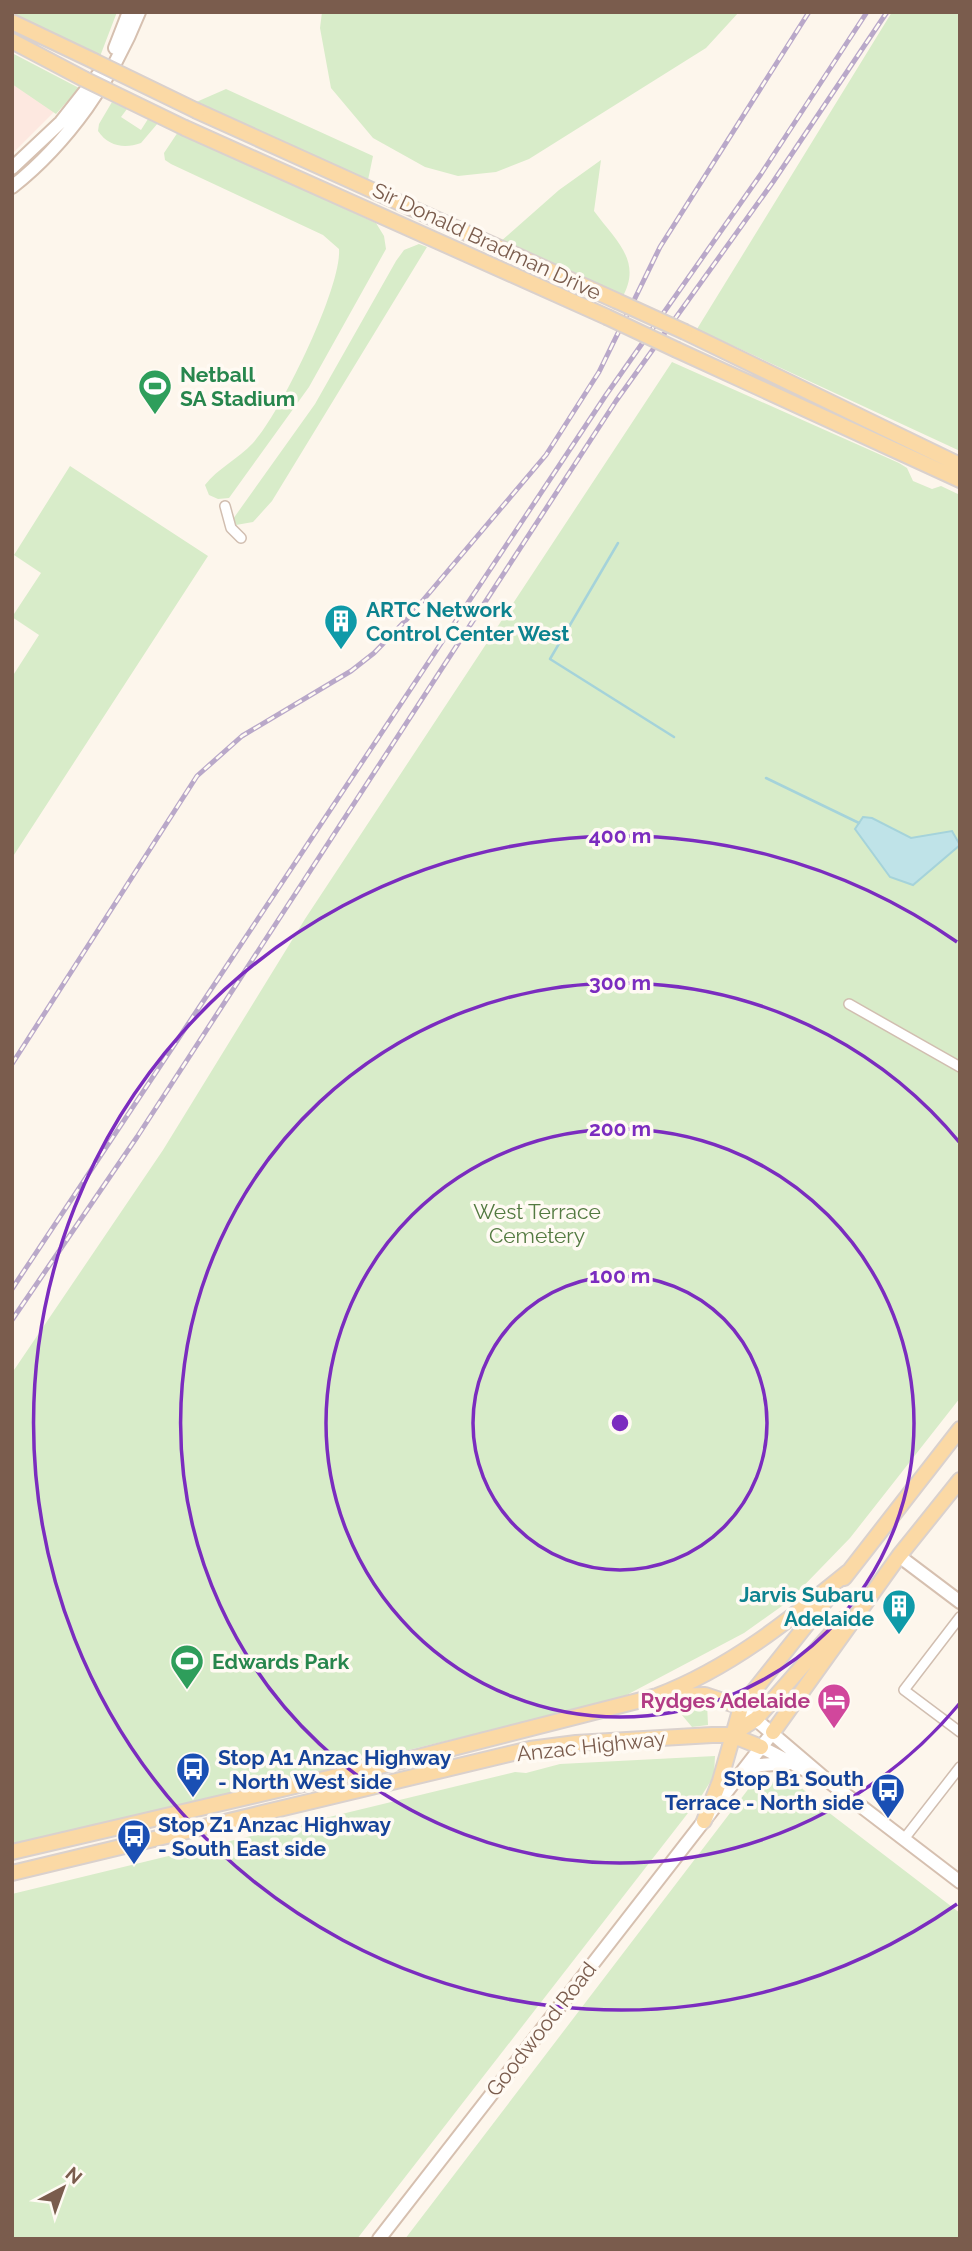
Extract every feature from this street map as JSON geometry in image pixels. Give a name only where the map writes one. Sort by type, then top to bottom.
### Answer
[{"type":"main road","points":[[12,168],[80,100],[111,55],[129,12]]},
{"type":"main road","points":[[12,187],[51,153],[87,106],[118,59],[139,12]]},
{"type":"main road","name":"Sir Donald Bradman Drive","points":[[12,22],[197,111],[685,332],[960,465]]},
{"type":"main road","name":"Sir Donald Bradman Drive","points":[[12,41],[185,128],[607,317],[960,480]]},
{"type":"main road","points":[[657,1696],[688,1684],[745,1651],[848,1573],[960,1429]]},
{"type":"main road","points":[[731,1735],[756,1719],[899,1556],[960,1480]]},
{"type":"main road","points":[[899,1556],[960,1602]]},
{"type":"main road","points":[[773,1732],[899,1556]]},
{"type":"main road","name":"Goodwood Road","points":[[704,1821],[720,1782],[741,1707],[848,1573]]},
{"type":"main road","points":[[657,1696],[705,1695],[741,1707],[828,1781],[960,1882]]},
{"type":"main road","name":"Anzac Highway","points":[[12,1852],[384,1765],[657,1696]]},
{"type":"main road","name":"Goodwood Road","points":[[379,2239],[773,1732]]},
{"type":"main road","name":"Anzac Highway","points":[[12,1872],[530,1749],[595,1741],[731,1735],[761,1747]]},
{"type":"main road","points":[[761,1747],[828,1781]]},
{"type":"main road","points":[[741,1772],[760,1765],[789,1763]]},
{"type":"street","points":[[225,506],[231,528],[241,538]]},
{"type":"street","points":[[849,1004],[960,1067]]},
{"type":"street","points":[[960,1617],[904,1690],[960,1732]]},
{"type":"street","points":[[904,1839],[960,1767]]},
{"type":"shaded area","points":[[12,78],[58,108],[12,154]]},
{"type":"green space","points":[[12,12],[117,12],[99,59],[12,16]]},
{"type":"green space","points":[[322,12],[739,12],[706,48],[529,159],[496,172],[458,176],[425,167],[373,138],[331,88],[320,28]]},
{"type":"green space","points":[[892,12],[960,12],[960,451],[697,329]]},
{"type":"green space","points":[[12,53],[79,88],[56,114],[12,84]]},
{"type":"green space","points":[[226,89],[373,156],[368,180],[194,103]]},
{"type":"green space","points":[[112,102],[127,109],[121,117],[141,130],[148,119],[158,123],[141,143],[123,146],[112,143],[98,131],[99,124]]},
{"type":"green space","points":[[178,132],[376,223],[384,236],[386,249],[309,387],[229,498],[218,499],[209,495],[205,485],[253,443],[278,406],[307,349],[331,291],[339,249],[323,235],[165,160],[164,153]]},
{"type":"green space","points":[[601,160],[594,211],[618,242],[628,262],[628,285],[622,298],[500,242],[559,190]]},
{"type":"green space","points":[[419,244],[427,247],[272,501],[253,522],[236,525],[233,519],[315,404],[396,261],[404,250]]},
{"type":"green space","name":"West Terrace Cemetery","points":[[672,362],[899,463],[907,468],[913,481],[932,489],[941,486],[960,495],[960,1398],[850,1538],[789,1601],[744,1633],[619,1699],[12,1846],[12,1373],[163,1150],[305,919]]},
{"type":"green space","points":[[70,466],[208,556],[12,858],[12,677],[39,635],[12,617],[41,573],[14,555]]},
{"type":"green space","points":[[707,1703],[708,1725],[692,1727],[676,1708]]},
{"type":"green space","points":[[715,1756],[714,1776],[702,1795],[357,2239],[12,2239],[12,1894],[515,1772],[526,1773],[560,1764]]},
{"type":"green space","points":[[764,1777],[778,1783],[793,1783],[799,1786],[815,1802],[960,1913],[960,2239],[405,2239],[756,1779]]},
{"type":"water","points":[[863,817],[872,818],[911,838],[952,831],[960,845],[913,885],[890,877],[855,829]]},
{"type":"waterway","points":[[618,543],[550,659],[674,737]]},
{"type":"waterway","points":[[766,778],[859,823]]},
{"type":"railway","points":[[12,1064],[197,776],[242,736],[351,671],[374,653],[408,618],[546,455],[599,372],[660,247],[809,12]]},
{"type":"railway","points":[[12,1289],[606,395],[761,174],[867,12]]},
{"type":"railway","points":[[12,1320],[137,1137],[616,401],[773,182],[887,12]]},
{"type":"place","name":"Netball SA Stadium","points":[[155,416]]},
{"type":"place","name":"ARTC Network Control Center West","points":[[341,651]]},
{"type":"place","name":"Jarvis Subaru Adelaide","points":[[899,1636]]},
{"type":"place","name":"Edwards Park","points":[[187,1691]]},
{"type":"place","name":"Rydges Adelaide","points":[[834,1730]]},
{"type":"place","name":"Stop A1 Anzac Highway - North West side","points":[[193,1799]]},
{"type":"place","name":"Stop B1 South Terrace - North side","points":[[888,1820]]},
{"type":"place","name":"Stop Z1 Anzac Highway - South East side","points":[[134,1866]]}]
